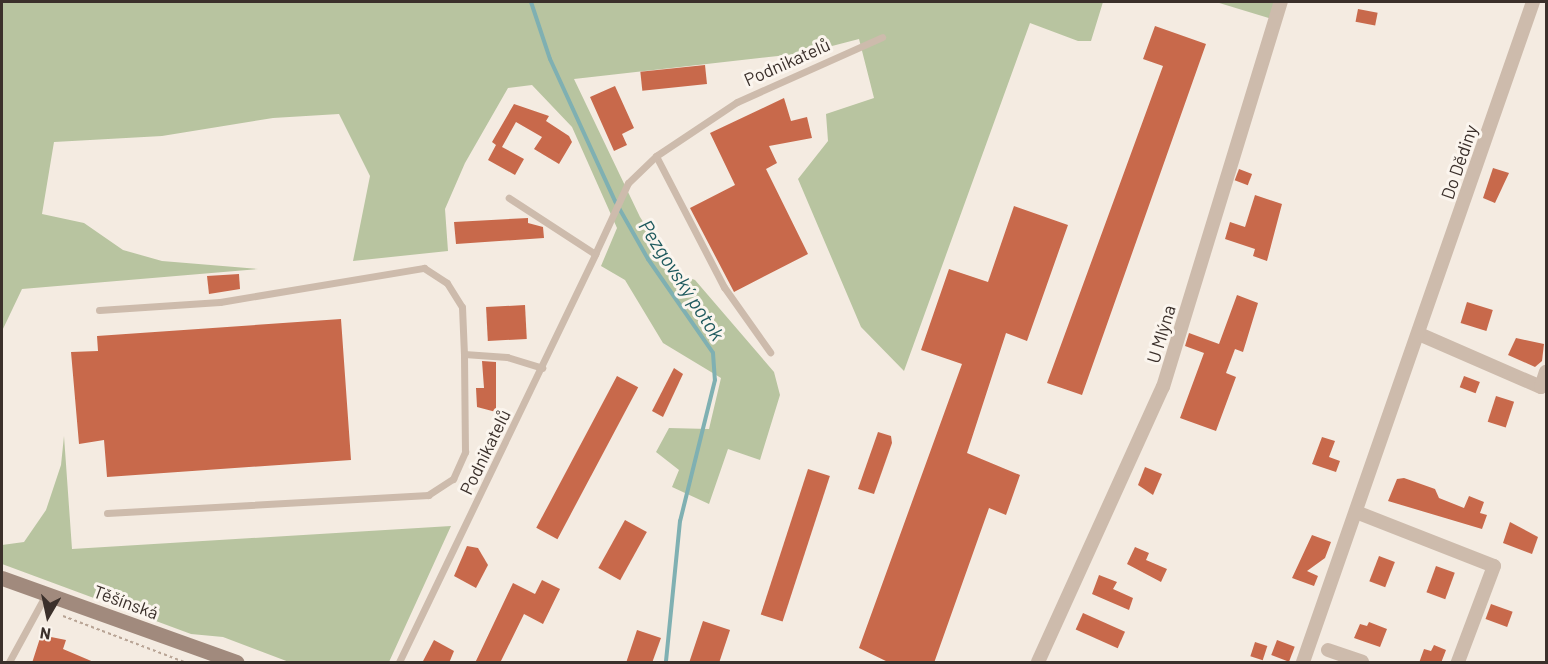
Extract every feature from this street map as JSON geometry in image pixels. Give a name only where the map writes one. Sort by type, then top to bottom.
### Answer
[{"type":"main road","name":"Těšínská","points":[[2,579],[43,601],[236,663]]},
{"type":"street","name":"U Mlýna","points":[[1038,663],[1163,387],[1281,2]]},
{"type":"street","name":"Do Dědiny","points":[[1303,663],[1533,2]]},
{"type":"street","points":[[1419,334],[1541,387],[1546,372]]},
{"type":"street","points":[[1356,512],[1494,566],[1458,663]]},
{"type":"street","points":[[1328,650],[1362,663]]},
{"type":"lane","name":"Podnikatelů","points":[[399,663],[542,368],[628,183],[656,156],[736,102],[882,37]]},
{"type":"lane","points":[[656,156],[724,287],[770,351]]},
{"type":"lane","points":[[509,198],[595,254]]},
{"type":"lane","points":[[99,310],[220,302],[424,268],[447,283],[462,307],[464,354],[465,452],[453,479],[428,495],[107,513]]},
{"type":"lane","points":[[464,354],[507,357],[542,368]]},
{"type":"lane","points":[[9,663],[43,601]]},
{"type":"path","points":[[43,601],[184,663]]},
{"type":"green space","points":[[2,2],[1103,2],[1091,41],[1078,41],[1030,23],[904,371],[861,327],[798,179],[828,141],[826,114],[874,98],[859,39],[805,53],[574,79],[640,217],[676,273],[695,280],[774,372],[780,395],[760,460],[728,449],[709,504],[672,487],[679,470],[656,452],[669,428],[709,429],[721,378],[663,343],[625,280],[601,266],[617,228],[572,127],[532,85],[508,88],[465,163],[445,209],[448,251],[353,261],[370,176],[339,114],[273,118],[162,136],[54,142],[42,214],[84,223],[123,250],[162,261],[258,269],[22,289],[2,331]]},
{"type":"green space","points":[[1216,2],[1278,2],[1272,19]]},
{"type":"green space","points":[[64,436],[72,549],[451,526],[389,662],[289,662],[223,637],[191,634],[2,564],[2,545],[24,542],[46,510],[61,465]]},
{"type":"building","points":[[1358,9],[1378,13],[1375,26],[1356,22]]},
{"type":"building","points":[[1155,26],[1206,44],[1082,395],[1047,383],[1163,66],[1143,59]]},
{"type":"building","points":[[705,65],[707,84],[642,91],[640,72]]},
{"type":"building","points":[[615,86],[634,128],[622,134],[627,145],[614,151],[590,97]]},
{"type":"building","points":[[784,98],[791,121],[807,117],[812,138],[769,146],[777,163],[766,169],[808,254],[734,292],[690,208],[735,185],[710,133]]},
{"type":"building","points":[[514,104],[549,116],[546,121],[569,136],[572,142],[559,164],[534,149],[542,137],[516,122],[502,147],[524,159],[515,175],[488,160],[496,145],[492,142]]},
{"type":"building","points":[[1493,168],[1509,173],[1495,203],[1483,198]]},
{"type":"building","points":[[1239,169],[1252,174],[1248,185],[1235,180]]},
{"type":"building","points":[[1255,195],[1282,204],[1267,261],[1253,256],[1255,249],[1225,239],[1230,222],[1245,227]]},
{"type":"building","points":[[1014,206],[1068,225],[1027,341],[1006,333],[967,453],[1020,475],[1006,515],[989,508],[934,663],[890,663],[859,648],[962,364],[921,350],[949,269],[988,282]]},
{"type":"building","points":[[528,218],[528,223],[543,227],[544,238],[456,244],[454,222]]},
{"type":"building","points":[[239,274],[240,289],[209,294],[207,276]]},
{"type":"building","points":[[1237,295],[1258,303],[1243,352],[1235,349],[1226,373],[1236,377],[1216,431],[1180,418],[1204,353],[1185,346],[1189,333],[1219,344]]},
{"type":"building","points":[[1467,302],[1493,310],[1486,331],[1461,323]]},
{"type":"building","points":[[525,305],[527,339],[488,341],[486,307]]},
{"type":"building","points":[[341,319],[351,460],[107,477],[104,440],[79,444],[71,352],[98,351],[97,336]]},
{"type":"building","points":[[1516,338],[1544,344],[1542,361],[1535,367],[1508,355]]},
{"type":"building","points":[[482,361],[496,362],[496,412],[477,407],[476,388],[484,388]]},
{"type":"building","points":[[674,368],[683,374],[663,417],[652,411]]},
{"type":"building","points":[[617,376],[638,387],[557,539],[536,528]]},
{"type":"building","points":[[1464,376],[1480,382],[1476,393],[1460,387]]},
{"type":"building","points":[[1496,396],[1514,402],[1506,428],[1488,422]]},
{"type":"building","points":[[878,432],[891,436],[892,443],[874,494],[858,489]]},
{"type":"building","points":[[1322,437],[1335,441],[1329,457],[1340,461],[1336,472],[1312,464]]},
{"type":"building","points":[[1145,467],[1162,474],[1153,495],[1138,485]]},
{"type":"building","points":[[808,469],[830,476],[783,622],[761,615]]},
{"type":"building","points":[[1404,478],[1435,489],[1439,498],[1464,508],[1469,496],[1484,502],[1480,513],[1487,515],[1482,529],[1388,501],[1397,479]]},
{"type":"building","points":[[625,520],[647,532],[620,580],[598,568]]},
{"type":"building","points":[[1510,522],[1538,537],[1532,554],[1503,543]]},
{"type":"building","points":[[1312,535],[1331,542],[1325,558],[1307,571],[1318,576],[1314,586],[1292,578]]},
{"type":"building","points":[[467,546],[478,548],[488,565],[476,588],[454,576]]},
{"type":"building","points":[[1135,547],[1149,553],[1146,560],[1167,569],[1161,582],[1127,564]]},
{"type":"building","points":[[1379,556],[1395,562],[1385,587],[1369,581]]},
{"type":"building","points":[[1436,566],[1455,573],[1445,599],[1426,592]]},
{"type":"building","points":[[1099,575],[1117,582],[1113,589],[1133,598],[1129,610],[1092,594]]},
{"type":"building","points":[[542,580],[560,589],[543,624],[524,614],[500,663],[475,663],[513,583],[535,594]]},
{"type":"building","points":[[1491,604],[1513,612],[1507,627],[1486,619]]},
{"type":"building","points":[[1083,613],[1125,632],[1118,648],[1076,629]]},
{"type":"building","points":[[703,621],[730,630],[719,663],[689,663]]},
{"type":"building","points":[[1369,622],[1387,629],[1380,647],[1354,638],[1360,624],[1367,626]]},
{"type":"building","points":[[637,630],[661,638],[652,663],[626,663]]},
{"type":"building","points":[[41,635],[66,640],[63,649],[96,663],[32,663]]},
{"type":"building","points":[[434,640],[454,651],[449,663],[422,663]]},
{"type":"building","points":[[1277,640],[1295,647],[1289,662],[1271,655]]},
{"type":"building","points":[[1255,642],[1267,646],[1263,660],[1250,656]]},
{"type":"building","points":[[1434,645],[1446,650],[1441,663],[1419,663],[1424,649],[1431,651]]},
{"type":"waterway","name":"Pezgovský potok","points":[[531,2],[550,59],[615,201],[648,259],[713,353],[715,380],[680,521],[666,662]]}]
